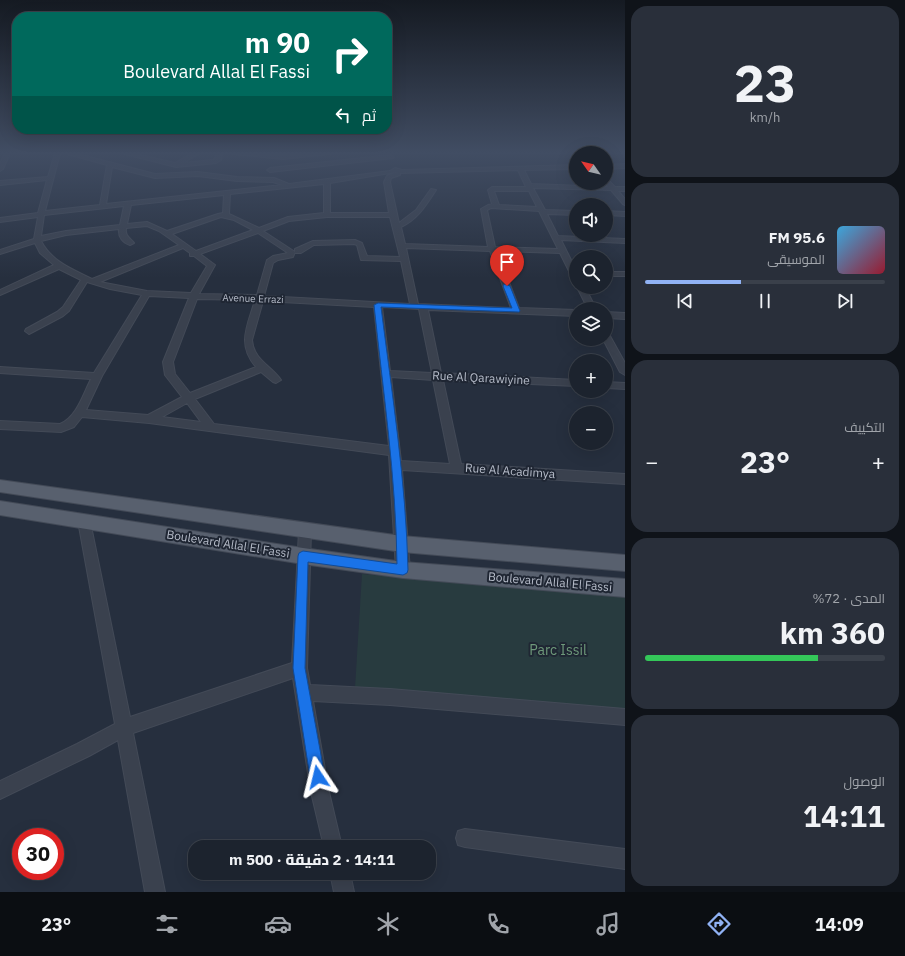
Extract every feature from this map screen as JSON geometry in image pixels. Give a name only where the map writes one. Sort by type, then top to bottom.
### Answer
[{"type":"main road","name":"Boulevard Allal El Fassi","points":[[0,486],[402,544],[625,563]]},
{"type":"main road","name":"Boulevard Allal El Fassi","points":[[0,508],[303,556],[403,570],[625,588]]},
{"type":"street","points":[[37,240],[40,214],[46,195]]},
{"type":"street","points":[[103,206],[105,195]]},
{"type":"street","points":[[0,220],[103,206],[213,195]]},
{"type":"street","points":[[226,214],[228,195]]},
{"type":"street","points":[[327,195],[327,215]]},
{"type":"street","points":[[390,195],[404,259],[419,307],[437,376],[456,468]]},
{"type":"street","points":[[397,226],[414,218],[430,195]]},
{"type":"street","points":[[492,195],[496,206]]},
{"type":"street","points":[[532,195],[569,264]]},
{"type":"street","points":[[618,195],[625,203]]},
{"type":"street","points":[[128,204],[122,236],[130,243]]},
{"type":"street","points":[[516,311],[492,248],[484,209],[487,206],[496,206],[569,213]]},
{"type":"street","points":[[613,213],[625,214]]},
{"type":"street","points":[[167,233],[226,214],[256,230],[293,253]]},
{"type":"street","points":[[193,254],[288,219],[327,215],[393,215]]},
{"type":"street","points":[[0,252],[37,240],[66,233],[124,225],[150,224],[167,233],[193,254],[211,265]]},
{"type":"street","points":[[555,238],[625,241]]},
{"type":"street","name":"Avenue Errazi","points":[[37,240],[43,251],[60,266],[88,281],[110,287],[147,293],[419,307],[569,313]]},
{"type":"street","points":[[276,380],[262,368],[247,348],[270,262],[276,258],[293,253],[313,243],[355,242],[360,244],[364,258],[404,259]]},
{"type":"street","points":[[29,331],[60,314],[66,309],[88,281],[183,246]]},
{"type":"street","points":[[211,427],[188,398],[168,368],[168,362],[194,296],[211,265],[218,246]]},
{"type":"street","points":[[401,246],[561,251]]},
{"type":"street","points":[[0,293],[60,266]]},
{"type":"street","points":[[613,274],[625,274]]},
{"type":"street","points":[[0,425],[61,428],[70,424],[79,413],[97,376],[147,293]]},
{"type":"street","points":[[378,305],[393,451],[396,465],[403,570]]},
{"type":"street","points":[[613,315],[625,316]]},
{"type":"street","points":[[611,346],[625,372]]},
{"type":"street","points":[[149,419],[188,398],[262,368]]},
{"type":"street","points":[[0,370],[97,376]]},
{"type":"street","name":"Rue Al Qarawiyine","points":[[386,374],[569,383]]},
{"type":"street","points":[[613,385],[625,386]]},
{"type":"street","points":[[79,413],[149,419],[393,451]]},
{"type":"street","name":"Rue Al Acadimya","points":[[396,465],[625,479]]},
{"type":"street","points":[[84,521],[155,892]]},
{"type":"street","points":[[305,531],[299,668],[320,792],[332,840]]},
{"type":"street","points":[[0,790],[83,750],[123,728],[299,668]]},
{"type":"street","points":[[302,692],[390,697],[625,717]]},
{"type":"street","points":[[465,838],[625,859]]},
{"type":"street","points":[[341,880],[344,892]]},
{"type":"green space","name":"Parc Issil","points":[[362,574],[625,597],[625,715],[355,688]]},
{"type":"route","points":[[318,777],[299,668],[303,556],[403,570],[402,533],[396,465],[393,451],[378,305],[516,311],[507,286]]}]
